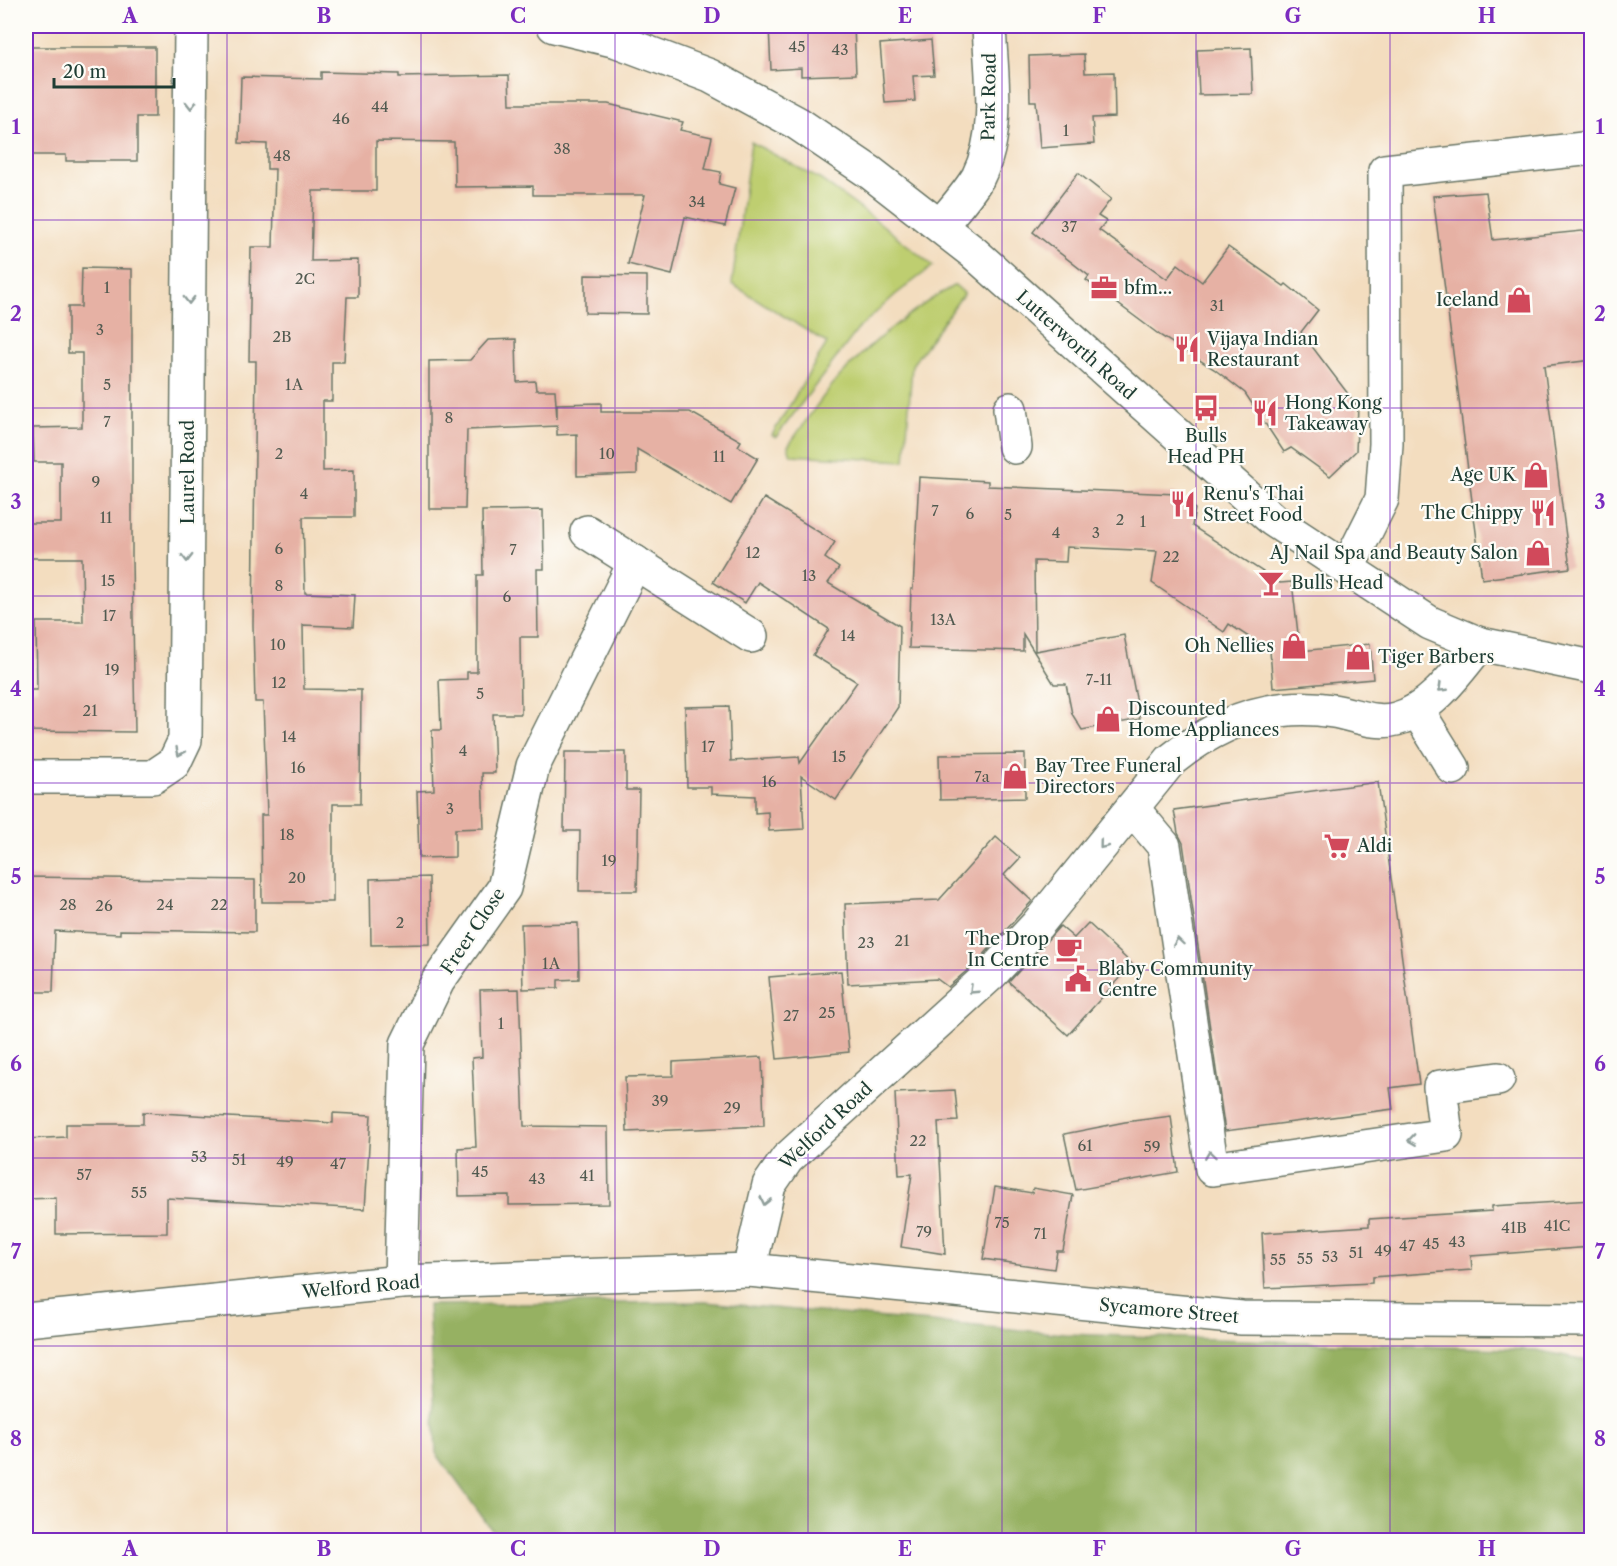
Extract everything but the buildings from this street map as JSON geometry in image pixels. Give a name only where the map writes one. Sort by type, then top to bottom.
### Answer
[{"type":"street","name":"Laurel Road","points":[[26,777],[153,777],[174,764],[186,740],[191,26]]},
{"type":"street","name":"Lutterworth Road","points":[[554,26],[617,41],[710,76],[797,123],[941,225],[1273,520],[1430,622],[1480,644],[1592,667]]},
{"type":"street","name":"Park Road","points":[[941,225],[977,178],[988,152],[992,122],[989,26]]},
{"type":"street","points":[[1348,567],[1382,499],[1386,444],[1385,171],[1592,148]]},
{"type":"street","points":[[1010,409],[1014,447]]},
{"type":"street","points":[[587,532],[751,636]]},
{"type":"street","name":"Freer Close","points":[[401,1282],[407,1044],[438,981],[504,888],[533,766],[635,562]]},
{"type":"street","name":"Welford Road","points":[[26,1320],[401,1282],[749,1270],[769,1185],[787,1158],[992,973],[1037,925],[1171,760],[1197,739],[1228,723],[1264,712],[1300,707],[1335,711],[1368,720],[1394,720],[1417,710],[1454,676],[1480,644]]},
{"type":"street","points":[[1417,710],[1453,768]]},
{"type":"street","points":[[1132,808],[1164,846],[1212,1169],[1446,1135],[1440,1088],[1498,1079]]},
{"type":"street","name":"Sycamore Street","points":[[749,1270],[1242,1318],[1592,1320]]},
{"type":"green space","points":[[751,142],[821,180],[880,223],[933,266],[895,295],[859,328],[776,437],[772,435],[827,343],[732,284]]},
{"type":"green space","points":[[955,285],[964,293],[912,365],[905,461],[791,455],[788,446],[840,376],[894,326]]},
{"type":"green space","points":[[705,1302],[1065,1334],[1536,1350],[1591,1361],[1591,1540],[499,1540],[436,1453],[428,1305]]},
{"type":"place","name":"bfm...","points":[[1104,288]]},
{"type":"place","name":"Iceland","points":[[1519,300]]},
{"type":"place","name":"Vijaya Indian Restaurant","points":[[1187,349]]},
{"type":"place","name":"Bulls Head PH","points":[[1206,408]]},
{"type":"place","name":"Hong Kong Takeaway","points":[[1265,413]]},
{"type":"place","name":"Age UK","points":[[1536,475]]},
{"type":"place","name":"Renu's Thai Street Food","points":[[1183,504]]},
{"type":"place","name":"The Chippy","points":[[1543,513]]},
{"type":"place","name":"AJ Nail Spa and Beauty Salon","points":[[1538,553]]},
{"type":"place","name":"Bulls Head","points":[[1271,583]]},
{"type":"place","name":"Oh Nellies","points":[[1294,646]]},
{"type":"place","name":"Tiger Barbers","points":[[1358,657]]},
{"type":"place","name":"Discounted Home Appliances","points":[[1108,719]]},
{"type":"place","name":"Bay Tree Funeral Directors","points":[[1015,776]]},
{"type":"place","name":"Aldi","points":[[1337,846]]},
{"type":"place","name":"The Drop In Centre","points":[[1069,949]]},
{"type":"place","name":"Blaby Community Centre","points":[[1078,979]]}]
